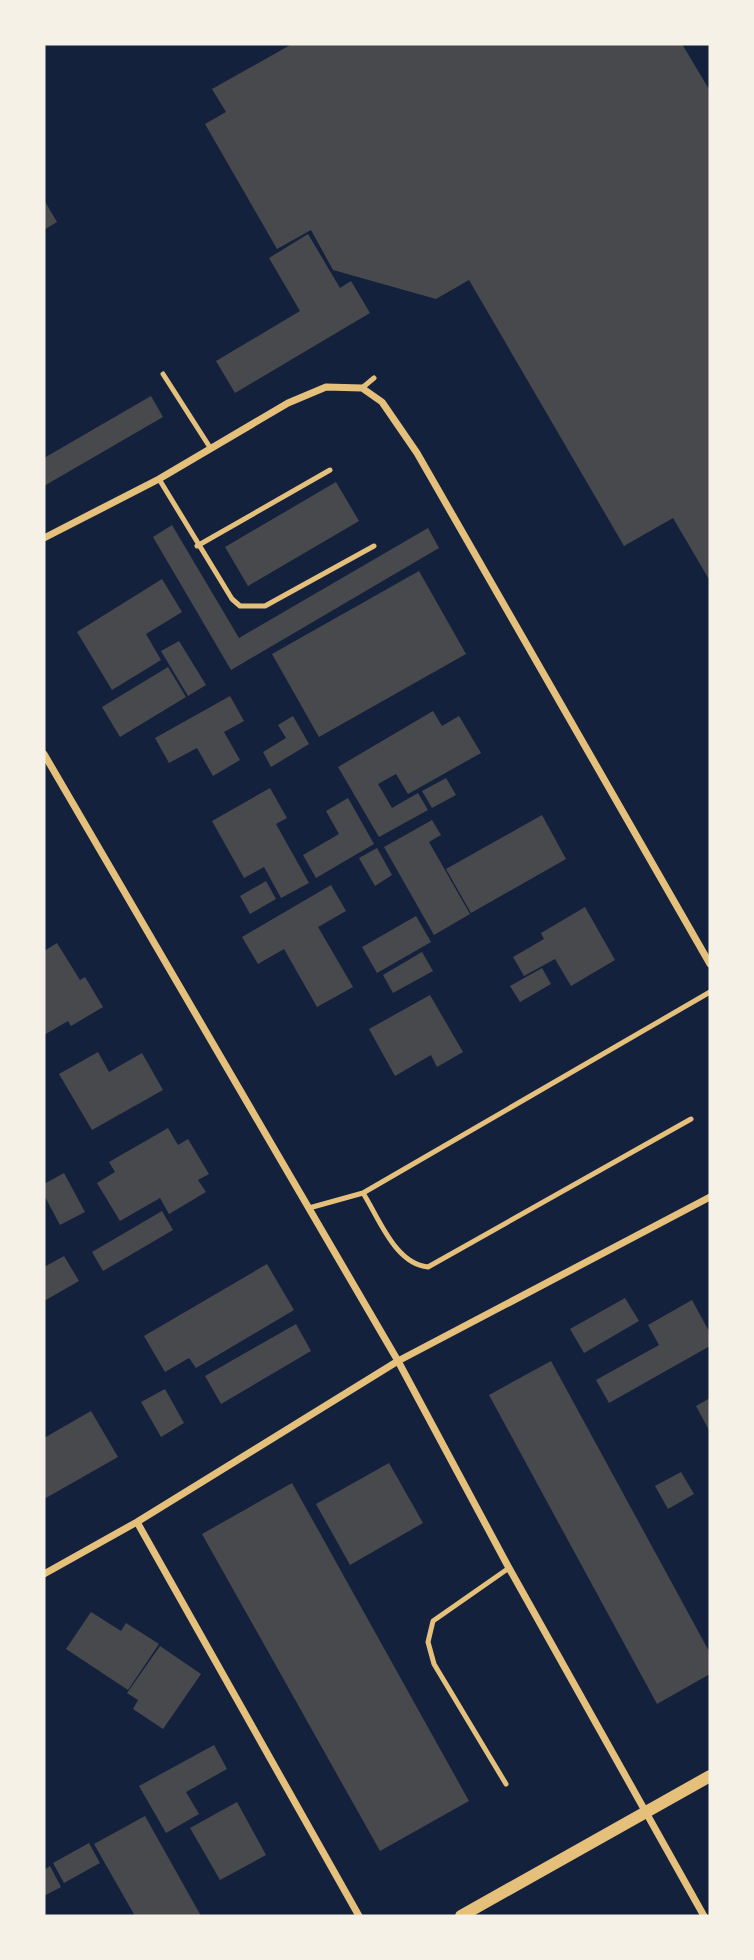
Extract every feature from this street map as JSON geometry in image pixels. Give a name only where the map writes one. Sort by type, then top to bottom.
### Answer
[{"type":"street","points":[[44,538],[159,479],[288,403],[326,387],[362,388],[382,402],[404,431],[710,964]]},
{"type":"street","points":[[44,754],[398,1361],[509,1568],[704,1916]]},
{"type":"street","points":[[44,1574],[137,1522],[398,1361],[710,1197]]},
{"type":"street","points":[[137,1522],[359,1916]]},
{"type":"street","points":[[461,1916],[710,1776]]},
{"type":"lane","points":[[163,374],[211,449]]},
{"type":"lane","points":[[362,388],[374,378]]},
{"type":"lane","points":[[197,546],[330,470]]},
{"type":"lane","points":[[159,479],[197,546],[232,599],[240,606],[265,606],[374,547]]},
{"type":"lane","points":[[309,1208],[363,1193],[710,992]]},
{"type":"lane","points":[[363,1193],[398,1250],[411,1263],[428,1268],[691,1119]]},
{"type":"lane","points":[[506,1784],[434,1664],[428,1642],[433,1621],[509,1568]]},
{"type":"building","points":[[292,44],[682,44],[710,91],[710,581],[673,518],[624,546],[469,280],[436,299],[333,270],[311,230],[277,249],[205,124],[226,112],[212,89]]},
{"type":"building","points":[[44,200],[57,222],[44,230]]},
{"type":"building","points":[[308,234],[340,288],[351,281],[370,313],[235,393],[216,361],[300,311],[269,258]]},
{"type":"building","points":[[151,396],[163,417],[44,486],[44,458]]},
{"type":"building","points":[[336,482],[359,521],[248,586],[225,547]]},
{"type":"building","points":[[172,525],[239,638],[428,528],[439,548],[231,670],[153,537]]},
{"type":"building","points":[[419,571],[466,654],[319,737],[272,654]]},
{"type":"building","points":[[162,579],[182,612],[146,634],[161,660],[112,690],[77,632]]},
{"type":"building","points":[[179,641],[206,685],[188,696],[161,651]]},
{"type":"building","points":[[168,667],[186,697],[120,737],[102,707]]},
{"type":"building","points":[[230,696],[244,721],[224,732],[240,760],[213,776],[197,748],[169,763],[155,738]]},
{"type":"building","points":[[433,711],[442,726],[459,716],[481,753],[408,794],[396,774],[378,784],[392,808],[418,793],[428,810],[379,837],[338,767]]},
{"type":"building","points":[[293,716],[309,744],[271,767],[263,752],[286,738],[278,725]]},
{"type":"building","points":[[446,778],[456,795],[432,808],[422,791]]},
{"type":"building","points":[[270,788],[287,818],[276,824],[309,883],[281,898],[264,867],[244,878],[212,821]]},
{"type":"building","points":[[348,798],[374,844],[316,878],[303,855],[339,834],[326,811]]},
{"type":"building","points":[[542,815],[566,859],[471,913],[446,869]]},
{"type":"building","points":[[432,820],[441,835],[429,842],[470,914],[434,935],[384,847]]},
{"type":"building","points":[[377,848],[392,875],[375,886],[359,858]]},
{"type":"building","points":[[266,881],[276,899],[250,914],[240,896]]},
{"type":"building","points":[[331,885],[346,911],[318,927],[353,987],[317,1007],[284,949],[258,964],[242,937]]},
{"type":"building","points":[[585,907],[615,960],[571,986],[555,959],[524,976],[513,957],[544,939],[541,933]]},
{"type":"building","points":[[416,916],[431,942],[377,973],[362,947]]},
{"type":"building","points":[[57,943],[80,980],[85,977],[103,1007],[71,1026],[68,1021],[44,1035],[44,951]]},
{"type":"building","points":[[422,952],[433,971],[393,993],[383,975]]},
{"type":"building","points":[[542,968],[551,984],[520,1002],[510,986]]},
{"type":"building","points":[[430,995],[463,1052],[437,1067],[431,1055],[395,1076],[369,1029]]},
{"type":"building","points":[[98,1052],[109,1072],[142,1053],[163,1090],[92,1130],[59,1074]]},
{"type":"building","points":[[168,1128],[178,1145],[188,1139],[209,1174],[198,1180],[206,1192],[169,1214],[160,1198],[120,1221],[97,1183],[115,1172],[109,1162]]},
{"type":"building","points":[[64,1173],[85,1212],[60,1225],[44,1195],[44,1184]]},
{"type":"building","points":[[162,1211],[173,1230],[103,1271],[92,1252]]},
{"type":"building","points":[[64,1256],[79,1281],[44,1301],[44,1267]]},
{"type":"building","points":[[267,1264],[294,1310],[196,1368],[189,1358],[165,1372],[144,1336]]},
{"type":"building","points":[[625,1298],[639,1321],[584,1353],[570,1329]]},
{"type":"building","points":[[692,1300],[710,1333],[710,1346],[609,1403],[596,1380],[659,1345],[648,1325]]},
{"type":"building","points":[[296,1324],[311,1351],[221,1404],[205,1376]]},
{"type":"building","points":[[551,1361],[710,1653],[710,1674],[657,1704],[489,1395]]},
{"type":"building","points":[[165,1389],[184,1423],[161,1437],[141,1402]]},
{"type":"building","points":[[710,1398],[710,1432],[696,1406]]},
{"type":"building","points":[[91,1411],[118,1457],[44,1499],[44,1438]]},
{"type":"building","points":[[389,1463],[423,1523],[350,1565],[316,1504]]},
{"type":"building","points":[[681,1472],[694,1494],[668,1509],[655,1486]]},
{"type":"building","points":[[292,1483],[469,1801],[380,1851],[202,1534]]},
{"type":"building","points":[[91,1612],[121,1631],[126,1623],[159,1644],[128,1690],[66,1649]]},
{"type":"building","points":[[160,1646],[201,1674],[163,1729],[133,1709],[138,1700],[127,1693]]},
{"type":"building","points":[[214,1745],[227,1769],[186,1792],[199,1814],[166,1833],[139,1786]]},
{"type":"building","points":[[237,1802],[266,1855],[220,1880],[190,1828]]},
{"type":"building","points":[[145,1816],[201,1916],[135,1916],[94,1844]]},
{"type":"building","points":[[89,1843],[100,1863],[64,1883],[53,1863]]},
{"type":"building","points":[[50,1866],[61,1887],[44,1896],[44,1870]]}]
